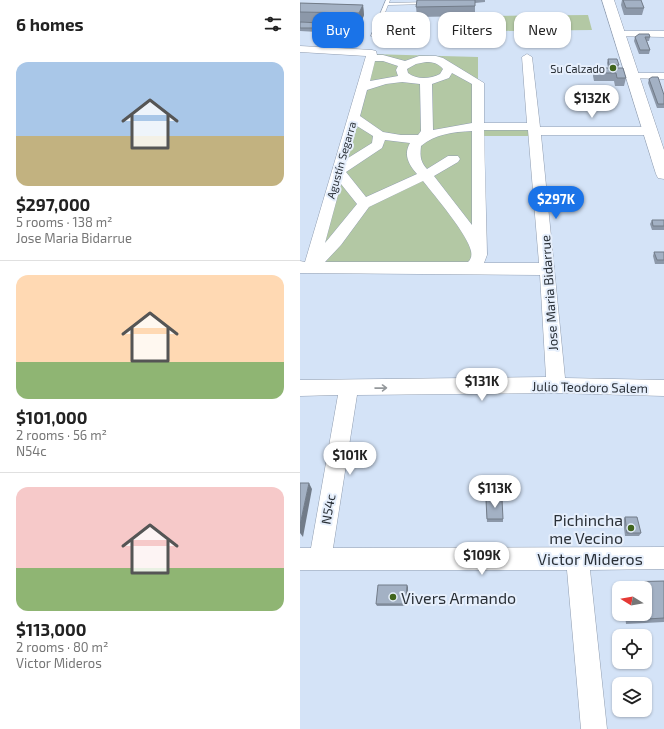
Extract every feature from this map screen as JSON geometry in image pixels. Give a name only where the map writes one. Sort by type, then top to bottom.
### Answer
[{"type":"street","points":[[608,0],[632,76],[657,131],[664,174]]},
{"type":"street","points":[[619,34],[664,34]]},
{"type":"street","points":[[300,49],[371,56],[405,64],[416,60],[430,59],[443,62],[478,83],[478,261],[468,269]]},
{"type":"street","name":"Agustín Segarra","points":[[305,267],[338,171],[371,56]]},
{"type":"street","name":"Jose Maria Bidarrue","points":[[527,57],[535,131],[556,385]]},
{"type":"street","points":[[405,64],[402,68],[403,75],[412,80]]},
{"type":"street","points":[[361,88],[387,80],[401,79],[426,82],[433,81],[445,76],[448,72],[446,65]]},
{"type":"street","points":[[632,76],[664,76]]},
{"type":"street","points":[[426,82],[428,117],[427,131],[413,148],[412,156],[416,165],[426,175],[473,237],[478,247]]},
{"type":"street","points":[[353,117],[378,135],[401,139],[422,138],[434,133],[456,129]]},
{"type":"street","points":[[428,117],[436,124],[456,129],[478,131],[657,131]]},
{"type":"street","points":[[364,204],[338,171],[378,146],[378,135]]},
{"type":"street","points":[[305,267],[336,242],[364,204],[426,175],[453,159]]},
{"type":"street","points":[[305,267],[547,269]]},
{"type":"street","name":"Julio Teodoro Salem","points":[[300,388],[556,385],[664,388]]},
{"type":"street","name":"N54c","points":[[310,558],[349,388]]},
{"type":"street","name":"Victor Mideros","points":[[310,558],[664,558]]},
{"type":"street","points":[[576,559],[594,729]]},
{"type":"lane","points":[[383,12],[387,2],[437,3]]},
{"type":"green space","points":[[571,15],[588,15],[592,30],[571,30]]},
{"type":"green space","points":[[506,16],[514,16],[514,31],[506,31]]},
{"type":"green space","points":[[370,54],[478,57],[478,126],[534,127],[535,136],[478,136],[475,264],[311,267]]},
{"type":"building","points":[[417,0],[475,0],[475,6],[416,7]]},
{"type":"building","points":[[623,0],[641,0],[644,8],[626,8]]},
{"type":"building","points":[[300,3],[363,5],[360,12],[300,12]]},
{"type":"building","points":[[300,22],[312,23],[312,28],[300,28]]},
{"type":"building","points":[[639,34],[649,34],[650,37],[645,37],[650,50],[640,50],[635,37]]},
{"type":"building","points":[[608,59],[617,59],[619,65],[609,65]]},
{"type":"building","points":[[594,68],[623,68],[626,78],[617,78],[616,73],[595,73]]},
{"type":"building","points":[[652,77],[658,77],[664,95],[664,104],[658,104],[649,79]]},
{"type":"building","points":[[652,220],[664,220],[664,226],[653,226]]},
{"type":"building","points":[[654,252],[664,252],[664,260],[657,260]]},
{"type":"building","points":[[300,483],[309,483],[300,525]]},
{"type":"building","points":[[502,499],[503,519],[487,519],[486,500]]},
{"type":"building","name":"Pichincha me Vecino","points":[[625,517],[637,517],[641,533],[627,533]]},
{"type":"building","points":[[652,581],[664,581],[664,618],[652,619]]},
{"type":"building","name":"Vivers Armando","points":[[378,585],[407,585],[406,604],[376,604]]},
{"type":"place","name":"Su Calzado","points":[[613,68]]},
{"type":"place","name":"Pichincha me Vecino","points":[[631,528]]},
{"type":"place","name":"Vivers Armando","points":[[393,597]]}]
